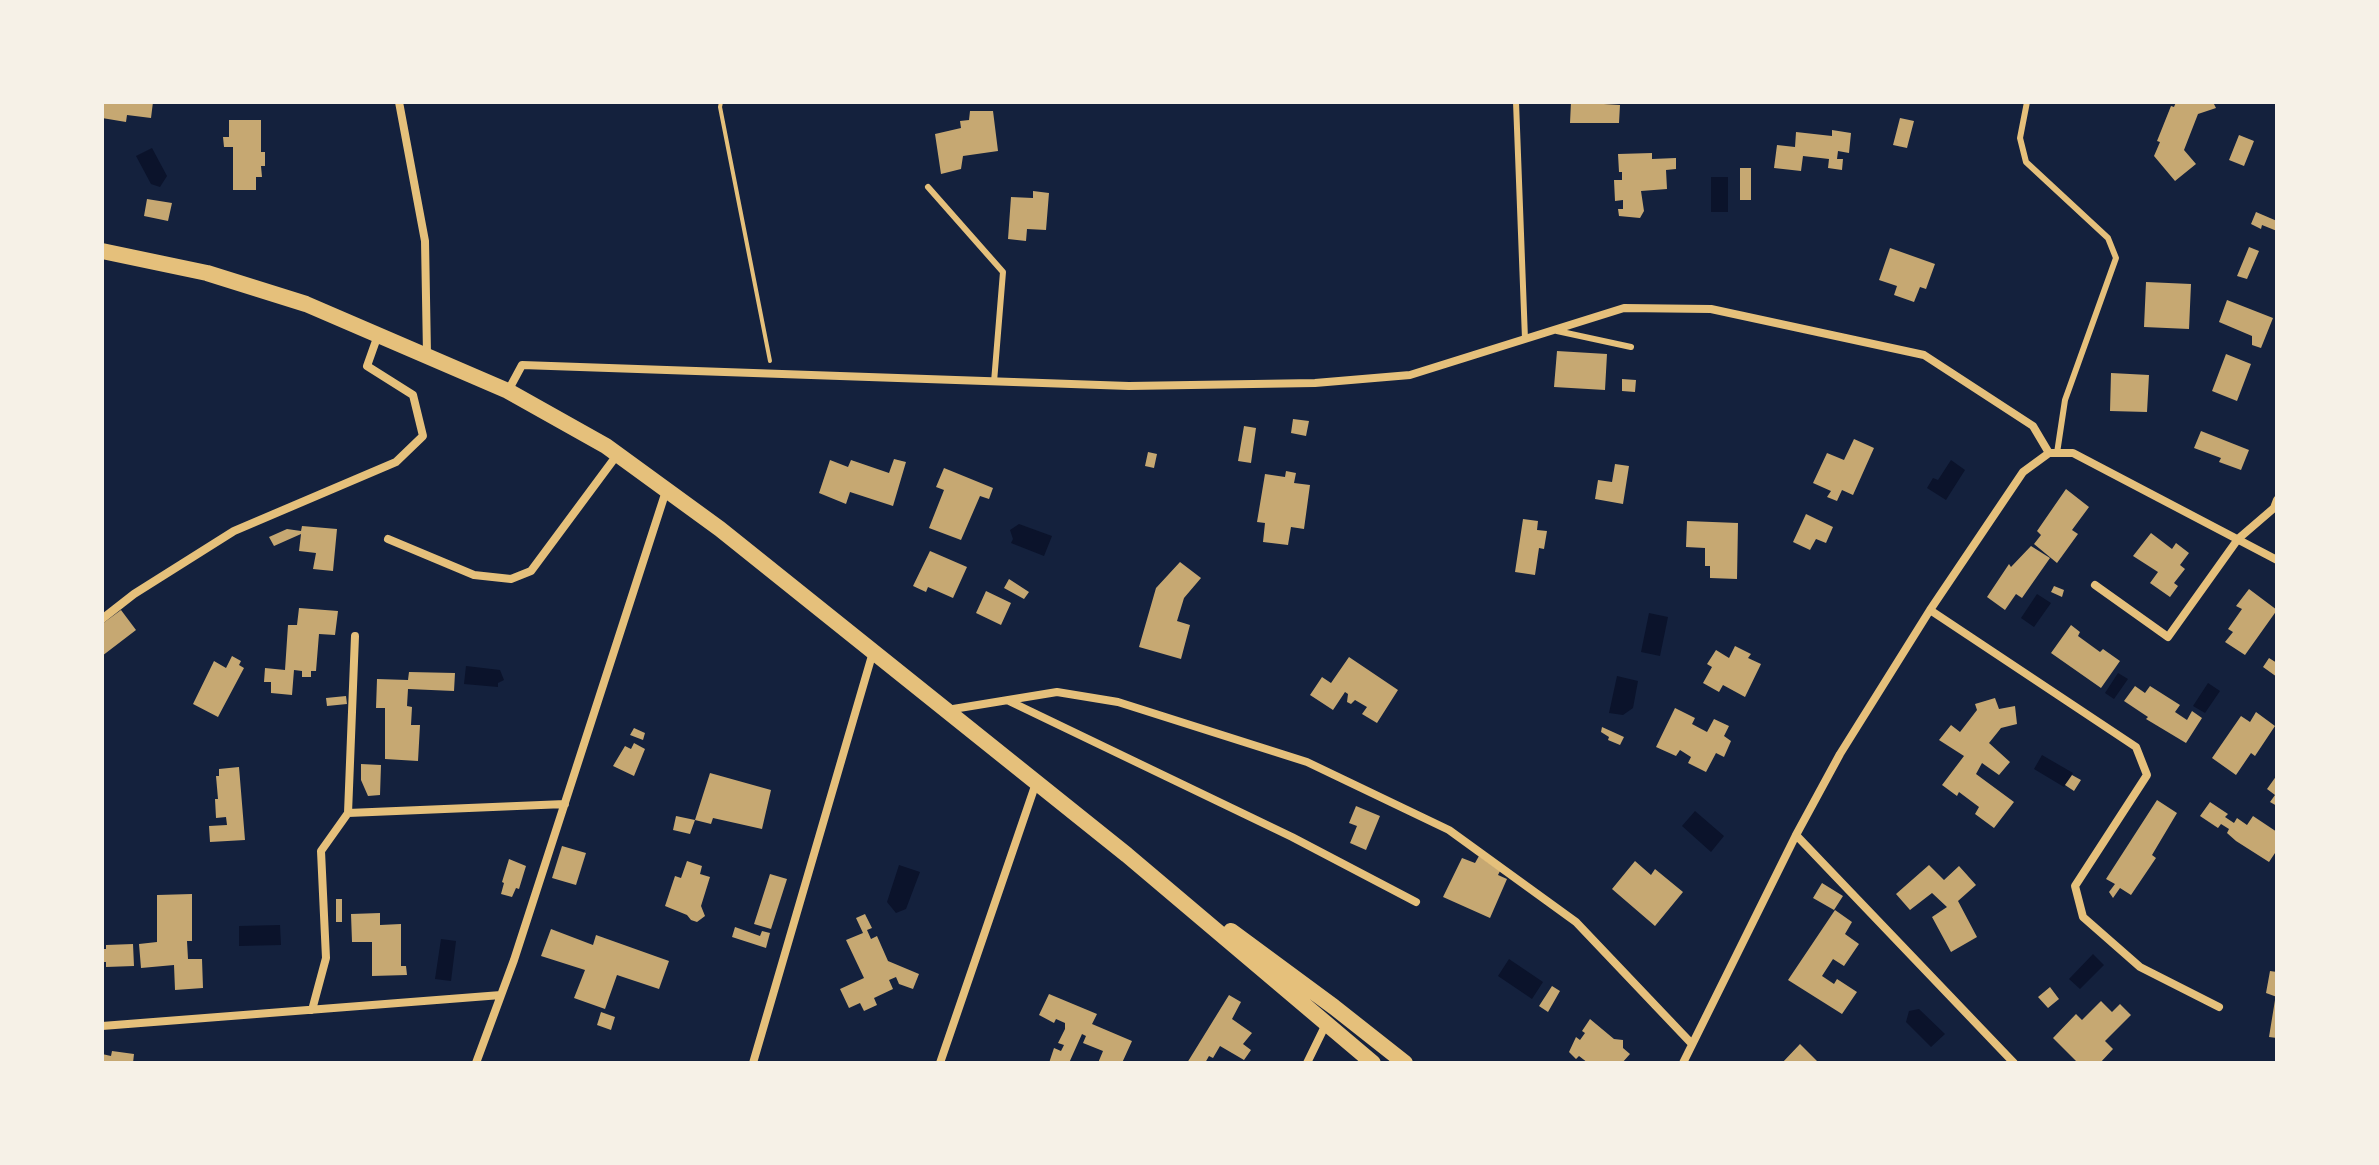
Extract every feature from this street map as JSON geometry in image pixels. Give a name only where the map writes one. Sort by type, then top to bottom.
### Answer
[{"type":"main road","points":[[102,251],[207,273],[306,304],[508,391],[618,454],[720,529],[1127,855],[1373,1063]]},
{"type":"main road","points":[[1127,855],[1405,1063]]},
{"type":"street","points":[[399,102],[425,241],[427,354]]},
{"type":"street","points":[[508,391],[522,365],[1129,386],[1315,383],[1410,375],[1624,308],[1711,309],[1924,355],[2033,426],[2053,453]]},
{"type":"street","points":[[102,619],[134,594],[234,531],[396,462],[423,436],[413,395],[367,366],[378,334]]},
{"type":"street","points":[[1683,1063],[1796,835],[1840,754],[1930,610],[2023,472],[2053,453],[2073,453],[2277,560]]},
{"type":"street","points":[[388,539],[474,575],[511,579],[531,571],[618,454]]},
{"type":"street","points":[[476,1063],[565,804],[666,489]]},
{"type":"street","points":[[2095,585],[2168,637],[2238,539],[2274,508],[2277,500]]},
{"type":"street","points":[[1930,610],[2136,747],[2147,775],[2075,886],[2083,917],[2140,967],[2219,1007]]},
{"type":"street","points":[[312,1010],[326,958],[321,851],[348,813],[355,636]]},
{"type":"street","points":[[753,1063],[873,651]]},
{"type":"street","points":[[947,710],[1057,692],[1118,702],[1307,762],[1449,830],[1576,922],[1692,1044]]},
{"type":"street","points":[[1008,700],[1292,837],[1416,902]]},
{"type":"street","points":[[940,1063],[1036,782]]},
{"type":"street","points":[[348,813],[565,804]]},
{"type":"street","points":[[1796,835],[2014,1063]]},
{"type":"street","points":[[102,1026],[501,995]]},
{"type":"street","points":[[1307,1063],[1334,1007]]},
{"type":"lane","points":[[1516,102],[1525,339]]},
{"type":"lane","points":[[2027,102],[2020,138],[2026,162],[2108,238],[2116,258],[2065,400],[2053,453]]},
{"type":"lane","points":[[928,187],[1003,272],[994,382]]},
{"type":"lane","points":[[1553,330],[1631,347]]},
{"type":"path","points":[[721,102],[773,375]]},
{"type":"water","points":[[152,148],[167,176],[160,187],[151,184],[136,156]]},
{"type":"water","points":[[1711,177],[1728,177],[1728,212],[1711,212]]},
{"type":"water","points":[[1951,460],[1965,470],[1946,500],[1927,488],[1933,478],[1938,480]]},
{"type":"water","points":[[1019,524],[1052,536],[1044,556],[1011,543],[1010,530]]},
{"type":"water","points":[[2037,594],[2051,603],[2034,627],[2021,618]]},
{"type":"water","points":[[1649,613],[1668,617],[1660,656],[1641,652]]},
{"type":"water","points":[[466,666],[500,670],[504,680],[498,683],[498,687],[464,684]]},
{"type":"water","points":[[2118,673],[2128,679],[2114,699],[2105,693]]},
{"type":"water","points":[[1617,676],[1638,681],[1633,708],[1623,715],[1609,713]]},
{"type":"water","points":[[2208,683],[2220,691],[2205,713],[2193,706]]},
{"type":"water","points":[[2042,755],[2073,773],[2064,787],[2034,769]]},
{"type":"water","points":[[1695,811],[1724,836],[1711,852],[1682,826]]},
{"type":"water","points":[[899,865],[920,872],[906,909],[896,913],[887,902]]},
{"type":"water","points":[[280,925],[281,945],[239,946],[239,926]]},
{"type":"water","points":[[441,939],[456,941],[451,981],[435,979]]},
{"type":"water","points":[[2093,954],[2104,965],[2080,989],[2069,979]]},
{"type":"water","points":[[1509,959],[1543,982],[1532,999],[1498,976]]},
{"type":"water","points":[[1919,1009],[1945,1034],[1931,1047],[1906,1022],[1909,1011]]},
{"type":"building","points":[[102,102],[153,102],[151,118],[127,115],[126,122],[102,118]]},
{"type":"building","points":[[1571,102],[1620,105],[1619,123],[1570,123]]},
{"type":"building","points":[[2176,102],[2213,102],[2216,108],[2198,114],[2184,150],[2196,164],[2175,181],[2154,156],[2171,106],[2174,107]]},
{"type":"building","points":[[970,111],[993,111],[998,151],[963,156],[961,169],[941,174],[935,134],[961,128],[960,121],[969,120]]},
{"type":"building","points":[[1900,118],[1914,121],[1907,148],[1893,145]]},
{"type":"building","points":[[229,120],[261,120],[261,152],[265,152],[265,166],[261,166],[262,177],[256,177],[256,190],[233,190],[233,147],[224,147],[223,137],[229,137]]},
{"type":"building","points":[[1832,130],[1851,133],[1849,153],[1838,151],[1837,159],[1843,159],[1842,170],[1828,168],[1829,159],[1803,156],[1801,171],[1774,168],[1777,145],[1795,147],[1796,132],[1832,136]]},
{"type":"building","points":[[2239,135],[2254,141],[2244,166],[2229,160]]},
{"type":"building","points":[[1652,153],[1652,159],[1676,158],[1676,169],[1666,170],[1667,189],[1641,191],[1644,211],[1640,218],[1619,216],[1618,209],[1623,209],[1623,200],[1615,201],[1614,180],[1622,180],[1618,154]]},
{"type":"building","points":[[1740,168],[1751,168],[1751,200],[1740,200]]},
{"type":"building","points":[[1033,191],[1049,193],[1046,230],[1027,229],[1026,241],[1008,239],[1011,197],[1033,198]]},
{"type":"building","points":[[147,199],[172,203],[168,221],[144,216]]},
{"type":"building","points":[[2256,212],[2277,221],[2277,231],[2251,224]]},
{"type":"building","points":[[2249,247],[2259,251],[2247,279],[2237,276]]},
{"type":"building","points":[[1890,248],[1935,264],[1926,289],[1920,287],[1914,302],[1894,295],[1897,286],[1879,280]]},
{"type":"building","points":[[2146,282],[2191,284],[2189,329],[2144,327]]},
{"type":"building","points":[[2227,300],[2273,318],[2261,348],[2252,345],[2252,336],[2219,322]]},
{"type":"building","points":[[1557,351],[1607,354],[1605,390],[1554,387]]},
{"type":"building","points":[[2226,354],[2251,364],[2237,401],[2212,391]]},
{"type":"building","points":[[2111,373],[2149,375],[2147,412],[2110,411]]},
{"type":"building","points":[[1622,379],[1636,380],[1635,392],[1622,391]]},
{"type":"building","points":[[1293,419],[1309,421],[1306,436],[1291,433]]},
{"type":"building","points":[[1244,426],[1256,428],[1251,463],[1238,461]]},
{"type":"building","points":[[2201,431],[2249,450],[2241,470],[2194,448]]},
{"type":"building","points":[[1854,439],[1874,448],[1853,495],[1842,490],[1837,501],[1827,497],[1831,491],[1813,483],[1827,453],[1844,460]]},
{"type":"building","points":[[1148,452],[1157,454],[1154,468],[1145,466]]},
{"type":"building","points":[[894,459],[906,462],[893,506],[850,492],[846,504],[819,493],[830,460],[848,467],[851,460],[889,473]]},
{"type":"building","points":[[1615,464],[1629,466],[1623,504],[1595,499],[1598,480],[1612,482]]},
{"type":"building","points":[[944,468],[993,488],[989,499],[980,496],[961,540],[929,528],[944,490],[936,487]]},
{"type":"building","points":[[1286,471],[1296,473],[1294,483],[1310,485],[1304,529],[1291,527],[1288,545],[1263,542],[1265,523],[1257,522],[1265,474],[1285,477]]},
{"type":"building","points":[[2066,489],[2089,507],[2072,530],[2078,534],[2057,563],[2034,544],[2041,535],[2037,531]]},
{"type":"building","points":[[1806,514],[1833,527],[1826,543],[1816,539],[1810,550],[1793,542]]},
{"type":"building","points":[[1523,519],[1538,521],[1537,530],[1547,531],[1544,549],[1539,548],[1535,575],[1515,572]]},
{"type":"building","points":[[1687,521],[1738,523],[1737,579],[1710,578],[1710,566],[1705,566],[1705,548],[1686,547]]},
{"type":"building","points":[[302,526],[337,529],[333,571],[313,569],[316,553],[299,551],[301,534],[274,546],[269,537],[287,529],[301,531]]},
{"type":"building","points":[[2151,533],[2172,549],[2176,543],[2189,553],[2180,565],[2185,569],[2174,583],[2178,586],[2170,597],[2150,583],[2158,572],[2133,556]]},
{"type":"building","points":[[2031,546],[2050,558],[2022,598],[2016,594],[2005,610],[1987,597],[2009,564],[2011,567]]},
{"type":"building","points":[[930,551],[967,567],[953,598],[928,587],[926,592],[913,586]]},
{"type":"building","points":[[1180,562],[1201,578],[1184,598],[1177,621],[1190,625],[1181,659],[1139,647],[1156,588]]},
{"type":"building","points":[[1009,579],[1029,592],[1024,599],[1004,588]]},
{"type":"building","points":[[2054,586],[2064,590],[2062,597],[2051,592]]},
{"type":"building","points":[[2249,589],[2277,610],[2245,655],[2225,642],[2233,632],[2228,629],[2242,609],[2236,606]]},
{"type":"building","points":[[986,591],[1011,603],[1001,625],[976,613]]},
{"type":"building","points":[[299,608],[338,611],[335,635],[319,634],[316,671],[311,671],[311,677],[302,677],[302,671],[294,670],[292,695],[271,693],[271,682],[264,682],[265,668],[285,670],[288,625],[297,625]]},
{"type":"building","points":[[121,610],[136,630],[102,656],[102,624]]},
{"type":"building","points":[[2071,625],[2080,632],[2078,636],[2100,652],[2103,649],[2120,661],[2101,688],[2051,653]]},
{"type":"building","points":[[1735,646],[1751,654],[1748,658],[1761,664],[1745,697],[1723,685],[1719,692],[1703,683],[1712,667],[1707,664],[1716,650],[1729,658]]},
{"type":"building","points":[[232,656],[241,661],[239,665],[244,668],[218,717],[193,704],[214,661],[226,668]]},
{"type":"building","points":[[1349,657],[1398,690],[1377,723],[1362,714],[1367,707],[1355,700],[1351,704],[1347,702],[1348,694],[1345,692],[1333,710],[1310,695],[1322,677],[1331,683]]},
{"type":"building","points":[[2269,658],[2277,663],[2277,677],[2263,667]]},
{"type":"building","points":[[409,672],[455,673],[454,691],[408,689],[407,706],[412,707],[411,725],[420,725],[418,761],[385,759],[385,708],[376,708],[377,679],[408,680]]},
{"type":"building","points":[[2135,686],[2145,693],[2150,686],[2180,705],[2175,712],[2187,720],[2192,711],[2202,718],[2186,743],[2146,719],[2148,717],[2124,701]]},
{"type":"building","points":[[346,696],[347,704],[327,706],[326,698]]},
{"type":"building","points":[[1995,698],[1999,709],[2015,706],[2017,724],[2001,728],[1989,743],[2010,762],[1999,775],[1982,763],[1976,774],[2014,802],[1994,828],[1975,814],[1979,807],[1959,792],[1957,796],[1942,785],[1964,756],[1939,740],[1951,725],[1960,732],[1977,710],[1975,704]]},
{"type":"building","points":[[1675,708],[1695,718],[1692,724],[1707,732],[1714,719],[1729,726],[1724,736],[1731,741],[1724,757],[1716,753],[1706,772],[1688,763],[1691,757],[1680,750],[1676,756],[1656,747]]},
{"type":"building","points":[[2256,712],[2275,726],[2255,756],[2251,753],[2236,775],[2212,758],[2241,716],[2250,722]]},
{"type":"building","points":[[1602,727],[1624,737],[1620,745],[1608,740],[1609,737],[1601,732]]},
{"type":"building","points":[[634,728],[645,733],[643,740],[630,735]]},
{"type":"building","points":[[634,743],[645,749],[634,776],[613,766],[625,746],[631,749]]},
{"type":"building","points":[[361,764],[381,765],[380,795],[368,796],[361,780]]},
{"type":"building","points":[[239,767],[245,840],[210,842],[209,826],[227,825],[226,817],[216,818],[216,776],[219,776],[219,769]]},
{"type":"building","points":[[710,773],[771,790],[762,829],[713,818],[711,824],[695,820]]},
{"type":"building","points":[[2072,775],[2081,780],[2074,791],[2065,785]]},
{"type":"building","points":[[2277,775],[2277,806],[2270,802],[2275,795],[2267,789]]},
{"type":"building","points":[[2157,800],[2177,813],[2152,855],[2156,858],[2131,895],[2120,888],[2113,898],[2109,892],[2115,884],[2106,879]]},
{"type":"building","points":[[2210,802],[2228,814],[2225,817],[2234,823],[2237,818],[2247,825],[2253,816],[2277,832],[2277,850],[2269,862],[2236,841],[2227,833],[2229,829],[2221,824],[2218,828],[2200,816]]},
{"type":"building","points":[[1356,806],[1380,816],[1366,850],[1350,843],[1357,826],[1349,823]]},
{"type":"building","points":[[676,816],[695,820],[690,834],[673,830]]},
{"type":"building","points":[[562,846],[586,853],[576,885],[552,878]]},
{"type":"building","points":[[1479,856],[1500,871],[1498,875],[1507,879],[1490,918],[1443,897],[1462,858],[1475,863]]},
{"type":"building","points":[[509,859],[526,866],[519,889],[516,888],[512,897],[501,894]]},
{"type":"building","points":[[687,861],[702,866],[700,874],[710,877],[701,906],[705,916],[697,922],[665,906],[675,876],[681,878]]},
{"type":"building","points":[[1635,861],[1651,875],[1655,869],[1683,892],[1655,926],[1612,889]]},
{"type":"building","points":[[1929,865],[1944,880],[1959,866],[1976,885],[1958,901],[1977,937],[1951,952],[1932,917],[1947,907],[1932,893],[1910,910],[1896,894]]},
{"type":"building","points":[[770,874],[787,879],[771,929],[754,924]]},
{"type":"building","points":[[1822,883],[1843,896],[1834,910],[1813,898]]},
{"type":"building","points":[[192,894],[192,941],[187,941],[188,959],[202,959],[203,988],[175,990],[174,965],[141,968],[139,944],[157,942],[157,895]]},
{"type":"building","points":[[336,899],[342,899],[342,922],[336,922]]},
{"type":"building","points":[[1835,910],[1852,922],[1845,934],[1859,944],[1844,966],[1833,959],[1822,976],[1834,984],[1837,979],[1857,992],[1842,1014],[1788,980]]},
{"type":"building","points":[[380,913],[380,925],[401,924],[401,966],[406,966],[407,975],[372,976],[372,942],[352,942],[351,914]]},
{"type":"building","points":[[865,914],[872,928],[867,930],[871,939],[877,936],[888,961],[919,974],[913,989],[899,984],[896,977],[889,980],[893,989],[874,998],[877,1005],[864,1011],[860,1003],[849,1008],[840,989],[864,978],[846,940],[863,933],[856,918]]},
{"type":"building","points":[[735,927],[760,936],[762,931],[770,933],[766,948],[732,937]]},
{"type":"building","points":[[551,929],[593,945],[596,935],[669,961],[659,989],[617,975],[605,1009],[574,998],[585,970],[541,956]]},
{"type":"building","points":[[133,944],[134,966],[106,967],[106,962],[102,962],[102,949],[106,949],[106,945]]},
{"type":"building","points":[[2270,971],[2277,972],[2277,997],[2266,993]]},
{"type":"building","points":[[1552,986],[1560,991],[1548,1012],[1539,1006]]},
{"type":"building","points":[[2050,987],[2059,999],[2048,1008],[2038,997]]},
{"type":"building","points":[[1049,994],[1097,1014],[1092,1024],[1132,1041],[1122,1063],[1098,1063],[1103,1051],[1083,1043],[1086,1036],[1082,1034],[1069,1063],[1049,1063],[1054,1048],[1061,1051],[1064,1045],[1058,1043],[1065,1023],[1056,1019],[1054,1023],[1039,1015]]},
{"type":"building","points":[[1229,995],[1241,1002],[1232,1019],[1252,1033],[1243,1044],[1251,1050],[1244,1060],[1220,1046],[1213,1058],[1209,1056],[1205,1063],[1187,1063]]},
{"type":"building","points":[[2101,1001],[2112,1012],[2120,1004],[2131,1015],[2105,1041],[2113,1049],[2100,1063],[2078,1063],[2053,1038],[2076,1014],[2082,1020]]},
{"type":"building","points":[[2277,1001],[2277,1038],[2269,1037]]},
{"type":"building","points":[[601,1012],[615,1017],[611,1030],[597,1025]]},
{"type":"building","points":[[1590,1019],[1614,1039],[1623,1040],[1623,1048],[1630,1054],[1622,1063],[1588,1063],[1579,1056],[1576,1059],[1569,1052],[1576,1037],[1580,1040],[1585,1033],[1582,1031]]},
{"type":"building","points":[[1800,1044],[1819,1063],[1782,1063]]},
{"type":"building","points":[[112,1051],[134,1054],[133,1063],[102,1063],[102,1054],[111,1056]]}]
